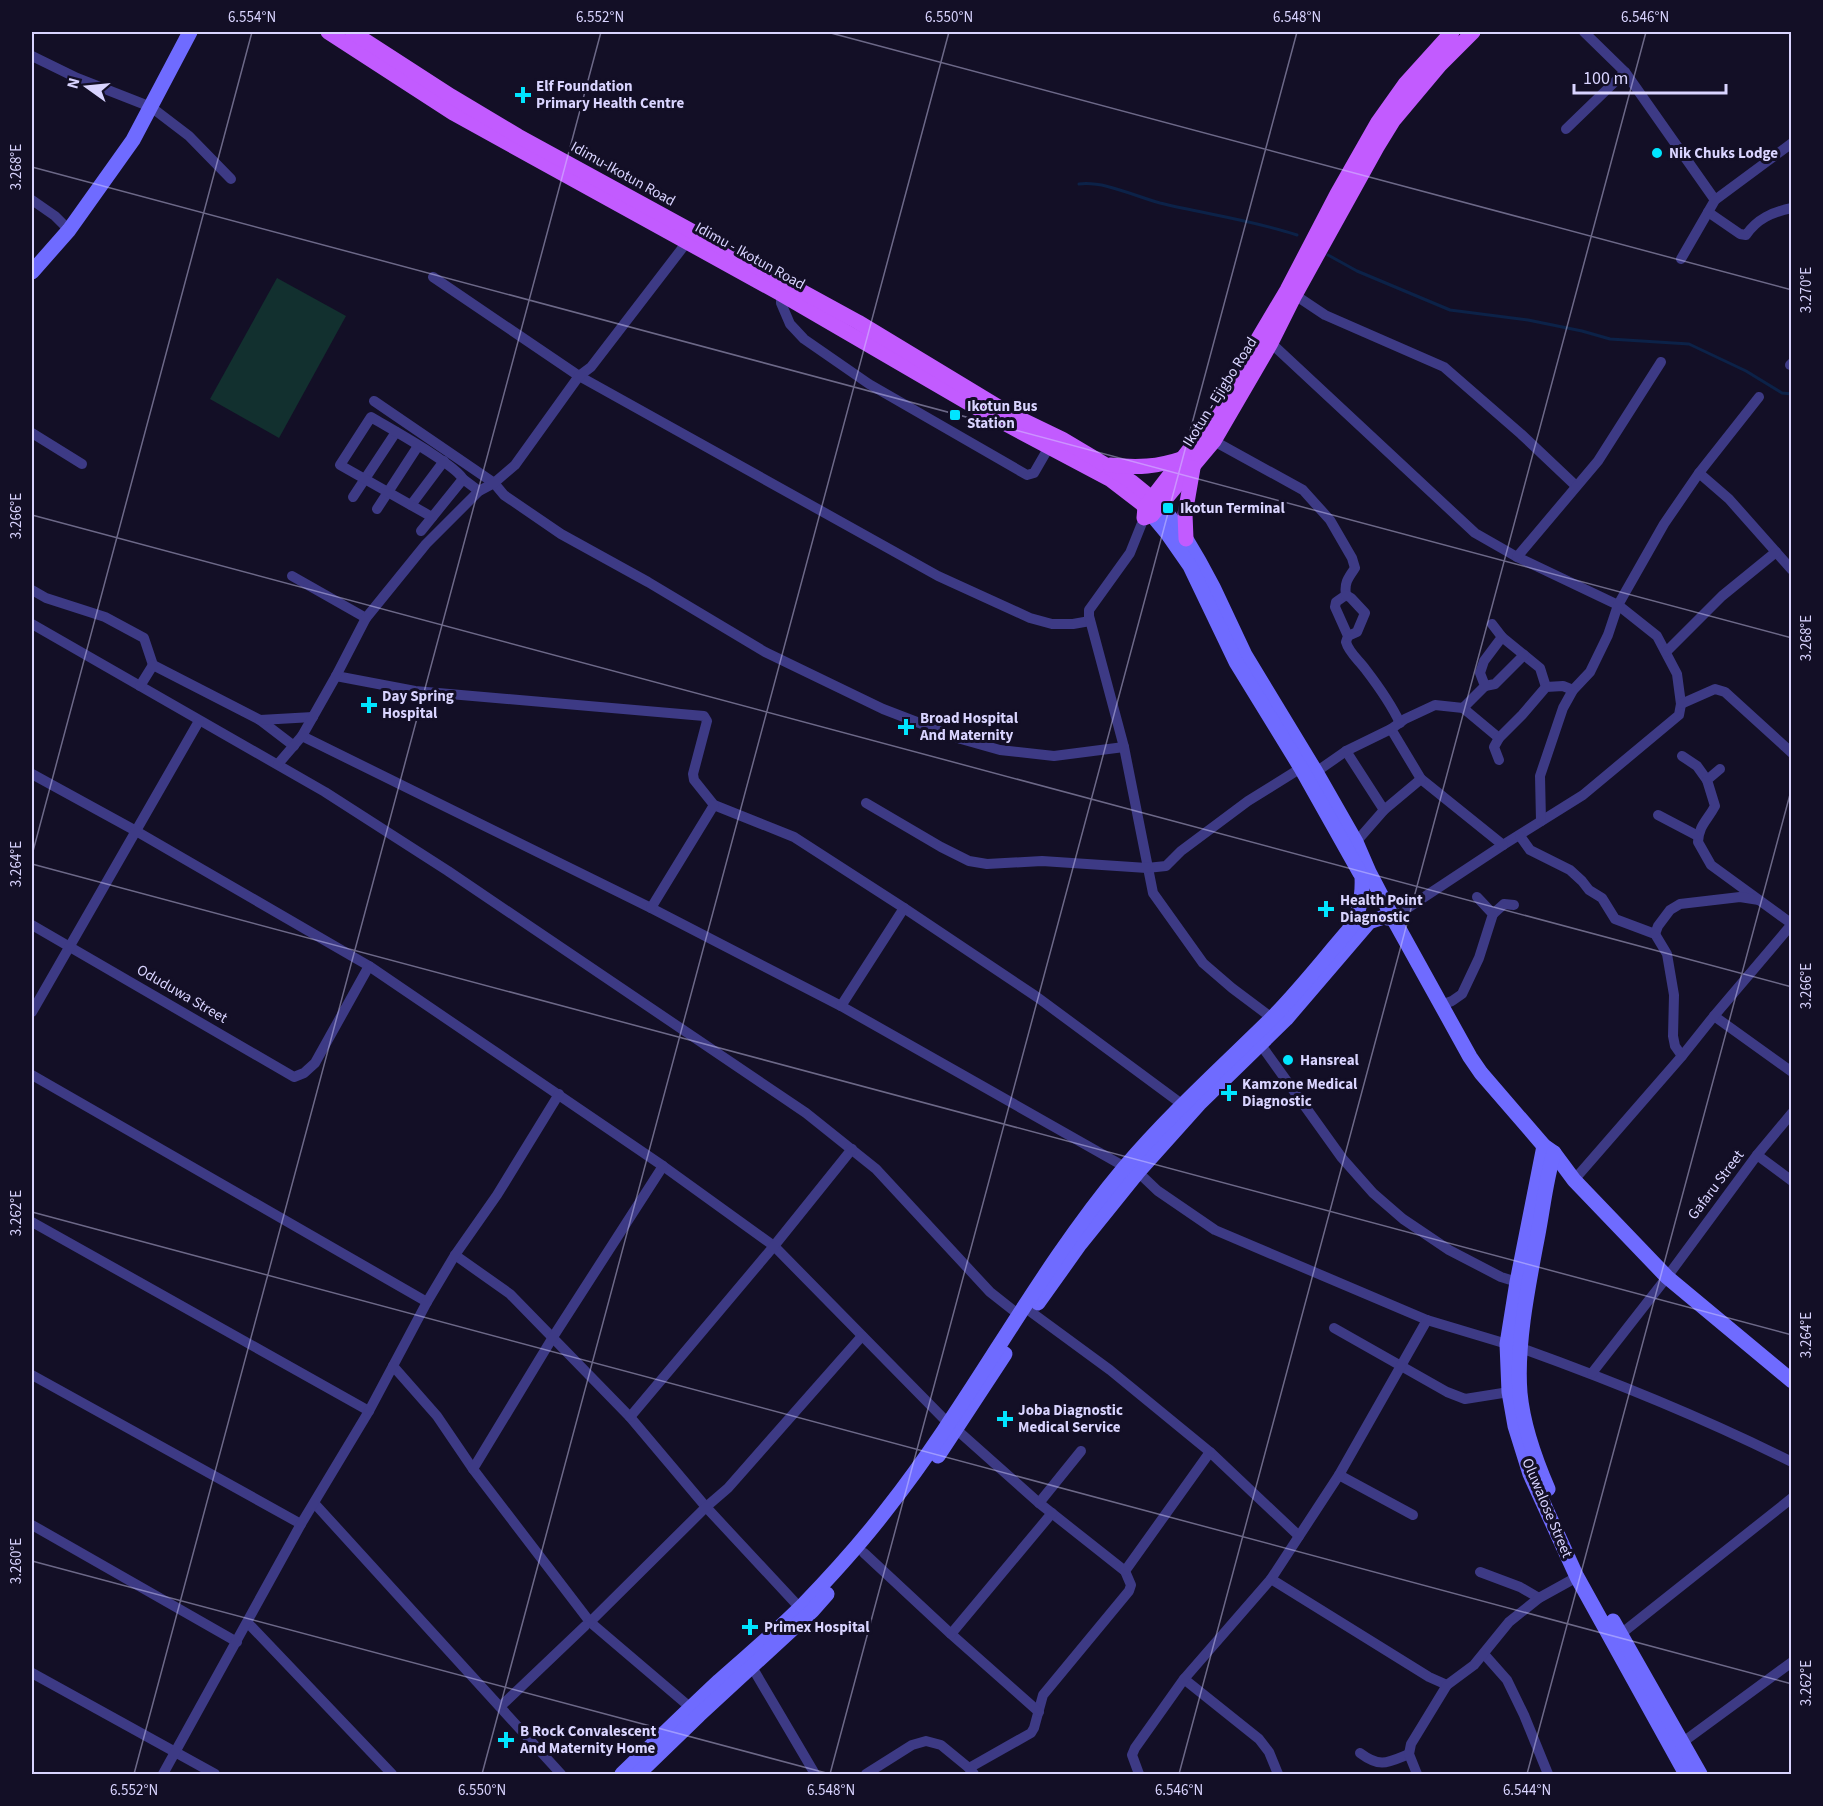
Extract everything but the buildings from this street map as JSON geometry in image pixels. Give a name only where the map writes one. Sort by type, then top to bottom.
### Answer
[{"type":"main road","points":[[32,272],[69,230],[133,140],[190,32]]},
{"type":"main road","name":"Idimu - Ikotun Road","points":[[328,32],[453,113],[661,222],[687,242],[989,415],[1122,487],[1151,509]]},
{"type":"main road","name":"Idimu-Ikotun Road","points":[[352,32],[452,96],[661,222],[848,316],[1011,414],[1062,439],[1104,464],[1132,482],[1151,509]]},
{"type":"main road","name":"Ikotun - Ejigbo Road","points":[[1189,462],[1202,433],[1287,290],[1378,122],[1405,84],[1452,32]]},
{"type":"main road","name":"Ikotun - Ejigbo Road","points":[[1151,509],[1189,462],[1214,441],[1271,343],[1295,295],[1393,121],[1440,65],[1473,32]]},
{"type":"main road","points":[[1104,464],[1137,468],[1189,462],[1185,514],[1186,539]]},
{"type":"main road","points":[[1151,509],[1186,539],[1214,587],[1256,675],[1356,842],[1383,912],[1466,1059],[1548,1152],[1667,1277],[1791,1381]]},
{"type":"main road","points":[[1151,509],[1190,566],[1236,662],[1301,768],[1362,877],[1441,1005],[1470,1058],[1548,1152]]},
{"type":"main road","points":[[638,1774],[699,1714],[812,1611],[864,1553],[889,1514],[953,1426],[1025,1313],[1080,1244],[1131,1170],[1183,1105],[1272,1018],[1354,923],[1363,889],[1362,877]]},
{"type":"main road","points":[[1359,908],[1383,912]]},
{"type":"main road","points":[[1131,1170],[1261,1045],[1383,912]]},
{"type":"main road","name":"Oluwalose Street","points":[[1548,1152],[1517,1282],[1509,1392],[1515,1426],[1530,1474],[1577,1577],[1683,1742],[1700,1774]]},
{"type":"main road","name":"Oluwalose Street","points":[[1548,1152],[1528,1285],[1514,1346],[1526,1425],[1541,1473],[1616,1638],[1686,1774]]},
{"type":"main road","points":[[622,1774],[800,1608],[889,1514]]},
{"type":"street","points":[[1584,32],[1625,72],[1715,200]]},
{"type":"street","points":[[32,56],[77,78],[151,107],[189,136],[231,179]]},
{"type":"street","points":[[1566,129],[1625,72]]},
{"type":"street","points":[[1681,260],[1715,200],[1791,143]]},
{"type":"street","points":[[32,200],[55,216],[69,230]]},
{"type":"street","points":[[1708,212],[1740,234],[1746,235],[1753,225],[1774,211],[1791,208]]},
{"type":"street","points":[[278,764],[302,736],[366,618],[426,544],[479,491],[494,483],[515,465],[579,376],[591,368],[687,242]]},
{"type":"street","points":[[433,277],[579,376],[938,576],[1030,618],[1052,624],[1090,621]]},
{"type":"street","points":[[781,294],[781,303],[790,324],[804,339],[869,384],[1027,475],[1034,473],[1049,447]]},
{"type":"street","points":[[1295,295],[1325,315],[1444,367],[1576,486]]},
{"type":"street","points":[[1271,343],[1475,532],[1517,557],[1618,606],[1657,636],[1677,674],[1681,704],[1679,715],[1584,795],[1520,836],[1383,912]]},
{"type":"street","points":[[1517,557],[1598,461],[1661,362]]},
{"type":"street","points":[[1541,821],[1540,776],[1563,708],[1573,690],[1590,672],[1608,635],[1618,606],[1664,524],[1699,473],[1759,398]]},
{"type":"street","points":[[374,401],[494,483],[504,495],[561,534],[765,651],[883,709],[961,740],[1000,750],[1054,756],[1124,747]]},
{"type":"street","points":[[432,518],[340,465],[371,417],[444,461],[479,491]]},
{"type":"street","points":[[353,497],[396,432]]},
{"type":"street","points":[[32,433],[82,464]]},
{"type":"street","points":[[1214,441],[1303,490],[1330,520],[1352,558],[1355,568],[1347,579],[1346,595]]},
{"type":"street","points":[[377,509],[418,446]]},
{"type":"street","points":[[411,506],[444,461]]},
{"type":"street","points":[[1699,473],[1729,499],[1791,570]]},
{"type":"street","points":[[420,531],[463,479]]},
{"type":"street","points":[[1151,509],[1130,553],[1089,610],[1124,747],[1147,868],[1153,893],[1203,963],[1272,1018]]},
{"type":"street","points":[[1666,652],[1722,596],[1776,552]]},
{"type":"street","points":[[292,576],[366,618]]},
{"type":"street","points":[[32,590],[46,598],[105,617],[144,638],[153,664],[260,720],[294,746]]},
{"type":"street","points":[[1346,595],[1336,602],[1335,608],[1348,636],[1346,642],[1348,648],[1392,706],[1396,726],[1421,779],[1503,845]]},
{"type":"street","points":[[1346,595],[1352,598],[1365,613],[1357,632],[1348,636]]},
{"type":"street","points":[[32,624],[325,792],[448,871],[806,1113],[876,1169],[990,1292],[1110,1370],[1210,1452],[1299,1536]]},
{"type":"street","points":[[1492,624],[1502,637],[1540,668],[1546,687]]},
{"type":"street","points":[[1485,686],[1480,673],[1484,661],[1502,637]]},
{"type":"street","points":[[1463,708],[1485,686],[1496,684],[1524,655]]},
{"type":"street","points":[[140,686],[153,664]]},
{"type":"street","points":[[336,676],[415,691],[704,716],[707,722],[693,774],[694,780],[714,805],[794,837],[1037,997],[1183,1105]]},
{"type":"street","points":[[1499,760],[1494,747],[1499,738],[1546,687],[1563,686],[1573,690]]},
{"type":"street","points":[[1681,704],[1715,689],[1725,692],[1791,753]]},
{"type":"street","points":[[1316,772],[1346,751],[1435,705],[1463,708],[1499,738]]},
{"type":"street","points":[[260,720],[313,717]]},
{"type":"street","points":[[32,1012],[199,721]]},
{"type":"street","points":[[302,736],[651,908],[841,1006],[1131,1170],[1215,1230],[1427,1320],[1514,1346],[1592,1373],[1791,1462]]},
{"type":"street","points":[[1346,751],[1384,810]]},
{"type":"street","points":[[1570,1175],[1682,1056],[1791,924],[1711,865],[1698,842],[1698,836],[1701,825],[1715,806],[1707,780],[1697,766],[1682,756]]},
{"type":"street","points":[[866,803],[940,847],[969,861],[987,864],[1042,861],[1147,868],[1166,866],[1181,851],[1248,801],[1301,768]]},
{"type":"street","points":[[1707,780],[1720,769]]},
{"type":"street","points":[[32,774],[136,831],[369,966],[559,1094],[774,1246],[953,1426],[1039,1503],[1125,1571],[1131,1585],[1129,1591],[1047,1690],[1040,1701],[1034,1728],[1027,1736],[972,1771],[941,1745],[926,1741],[912,1745],[866,1774]]},
{"type":"street","points":[[1356,842],[1384,810],[1421,779]]},
{"type":"street","points":[[651,908],[714,805]]},
{"type":"street","points":[[1658,815],[1698,836]]},
{"type":"street","points":[[1520,836],[1530,850],[1570,870],[1589,890],[1602,898],[1615,919],[1655,934],[1667,954],[1674,995],[1673,1036],[1675,1046],[1682,1056]]},
{"type":"street","points":[[1477,897],[1493,914]]},
{"type":"street","points":[[1655,934],[1671,909],[1680,904],[1740,897],[1761,900]]},
{"type":"street","points":[[1441,1005],[1462,994],[1479,958],[1493,914],[1504,904],[1514,905]]},
{"type":"street","points":[[841,1006],[904,908]]},
{"type":"street","name":"Oduduwa Street","points":[[32,925],[294,1077],[304,1073],[315,1063],[369,966]]},
{"type":"street","points":[[1714,1016],[1791,1072]]},
{"type":"street","points":[[1261,1045],[1342,1158],[1373,1193],[1403,1219],[1449,1250],[1501,1277],[1517,1282]]},
{"type":"street","points":[[32,1075],[427,1302]]},
{"type":"street","points":[[163,1774],[301,1524],[369,1411],[427,1302],[455,1255],[497,1196],[559,1094]]},
{"type":"street","name":"Gafaru Street","points":[[1592,1373],[1791,1113]]},
{"type":"street","points":[[630,1417],[774,1246],[852,1149]]},
{"type":"street","points":[[1757,1155],[1791,1182]]},
{"type":"street","points":[[472,1469],[553,1337],[663,1166]]},
{"type":"street","points":[[32,1222],[369,1411]]},
{"type":"street","points":[[455,1255],[510,1294],[553,1337],[630,1417],[706,1507],[800,1608]]},
{"type":"street","points":[[1139,1774],[1132,1755],[1135,1748],[1184,1680],[1271,1580],[1340,1475],[1427,1320]]},
{"type":"street","points":[[1334,1328],[1447,1392],[1465,1399],[1509,1392]]},
{"type":"street","points":[[501,1706],[728,1488],[862,1335]]},
{"type":"street","points":[[393,1366],[437,1416],[472,1469],[587,1624],[691,1708]]},
{"type":"street","points":[[32,1375],[301,1524]]},
{"type":"street","points":[[1039,1503],[1081,1451]]},
{"type":"street","points":[[1125,1571],[1210,1452]]},
{"type":"street","points":[[1340,1475],[1413,1515]]},
{"type":"street","points":[[1616,1638],[1791,1498]]},
{"type":"street","points":[[315,1504],[561,1774]]},
{"type":"street","points":[[951,1634],[1052,1513]]},
{"type":"street","points":[[32,1525],[237,1642]]},
{"type":"street","points":[[864,1553],[1039,1712]]},
{"type":"street","points":[[1480,1572],[1520,1587],[1539,1598]]},
{"type":"street","points":[[1416,1774],[1409,1754],[1411,1744],[1447,1685],[1474,1665],[1509,1622],[1539,1598],[1577,1577]]},
{"type":"street","points":[[1271,1580],[1429,1677],[1447,1685]]},
{"type":"street","points":[[248,1623],[392,1774]]},
{"type":"street","points":[[1484,1654],[1507,1680],[1548,1774]]},
{"type":"street","points":[[1683,1742],[1791,1662]]},
{"type":"street","points":[[752,1667],[815,1774]]},
{"type":"street","points":[[32,1673],[215,1774]]},
{"type":"street","points":[[1184,1680],[1259,1739],[1269,1752],[1278,1774]]},
{"type":"street","points":[[1360,1753],[1370,1761],[1378,1763],[1386,1763],[1409,1754]]},
{"type":"green space","points":[[277,278],[346,316],[279,438],[210,399]]},
{"type":"waterway","points":[[1079,184],[1109,187],[1160,203],[1246,221],[1297,235]]},
{"type":"waterway","points":[[1328,255],[1357,271],[1450,310],[1528,320],[1610,339],[1689,344],[1746,371],[1782,393],[1792,394]]},
{"type":"place","name":"Elf Foundation Primary Health Centre","points":[[523,95]]},
{"type":"place","name":"Nik Chuks Lodge","points":[[1657,153]]},
{"type":"place","name":"Ikotun Bus Station","points":[[955,415]]},
{"type":"place","name":"Ikotun Terminal","points":[[1168,508]]},
{"type":"place","name":"Day Spring Hospital","points":[[369,705]]},
{"type":"place","name":"Broad Hospital And Maternity","points":[[906,727]]},
{"type":"place","name":"Health Point Diagnostic","points":[[1326,909]]},
{"type":"place","name":"Hansreal","points":[[1288,1060]]},
{"type":"place","name":"Kamzone Medical Diagnostic","points":[[1229,1093]]},
{"type":"place","name":"Joba Diagnostic Medical Service","points":[[1005,1419]]},
{"type":"place","name":"Primex Hospital","points":[[750,1627]]},
{"type":"place","name":"B Rock Convalescent And Maternity Home","points":[[506,1740]]}]
